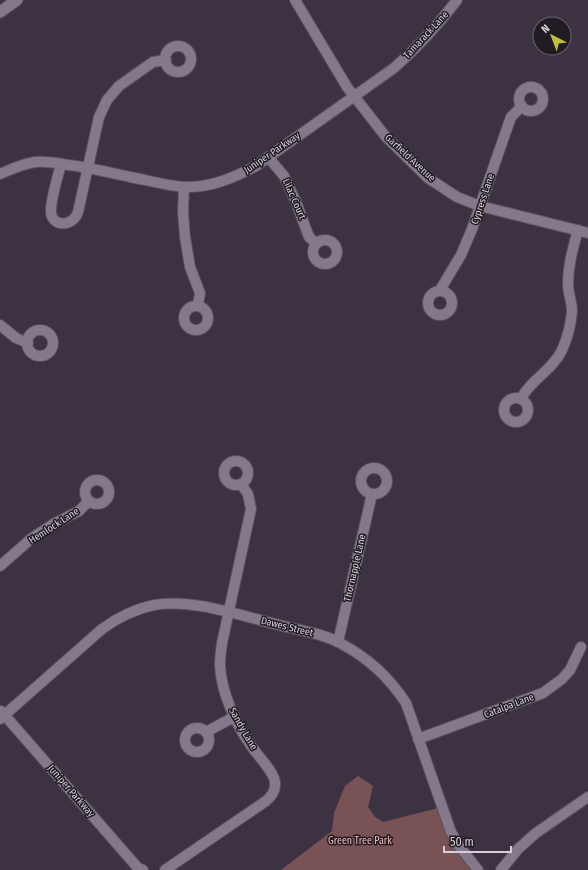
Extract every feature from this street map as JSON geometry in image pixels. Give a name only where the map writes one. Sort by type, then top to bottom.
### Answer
[{"type":"street","points":[[0,12],[16,0]]},
{"type":"street","name":"Garfield Avenue","points":[[295,0],[347,87],[386,137],[428,178],[457,197],[480,206],[588,233]]},
{"type":"street","name":"Tamarack Lane","points":[[354,96],[394,68],[415,50],[458,0]]},
{"type":"street","points":[[61,164],[51,209],[53,218],[61,223],[70,223],[77,217],[99,117],[107,100],[119,86],[153,62],[166,60]]},
{"type":"street","name":"Juniper Parkway","points":[[0,174],[12,168],[35,162],[87,167],[184,187],[203,186],[237,176],[256,166],[354,96]]},
{"type":"street","name":"Cypress Lane","points":[[440,290],[461,255],[511,117],[522,106]]},
{"type":"street","name":"Lilac Court","points":[[268,157],[284,176],[296,202],[309,237],[316,243]]},
{"type":"street","points":[[184,187],[183,212],[185,237],[190,267],[200,293],[198,305]]},
{"type":"street","points":[[521,399],[524,392],[550,368],[562,350],[569,328],[572,311],[568,286],[569,265],[578,230]]},
{"type":"street","points":[[0,325],[16,338],[28,343]]},
{"type":"street","name":"Sandy Lane","points":[[165,870],[272,795],[275,788],[275,782],[271,772],[249,742],[234,717],[226,698],[220,665],[222,643],[251,509],[248,494],[242,484]]},
{"type":"street","name":"Thornapple Lane","points":[[338,642],[372,494]]},
{"type":"street","name":"Hemlock Lane","points":[[0,566],[32,538],[55,523],[79,511],[89,501]]},
{"type":"street","name":"Dawes Street","points":[[1,715],[102,629],[118,618],[154,605],[176,604],[205,608],[316,634],[338,642],[362,656],[383,674],[406,703],[451,832],[459,846],[478,870]]},
{"type":"street","name":"Catalpa Lane","points":[[418,739],[543,693],[562,679],[570,670],[581,647]]},
{"type":"street","name":"Juniper Parkway","points":[[1,715],[138,868],[143,870]]},
{"type":"street","points":[[206,732],[234,717]]},
{"type":"street","points":[[501,870],[518,849],[536,833],[588,797]]},
{"type":"green space","name":"Green Tree Park","points":[[358,776],[373,786],[368,807],[375,817],[383,822],[442,807],[478,870],[281,870],[332,831],[334,813],[345,786]]}]
